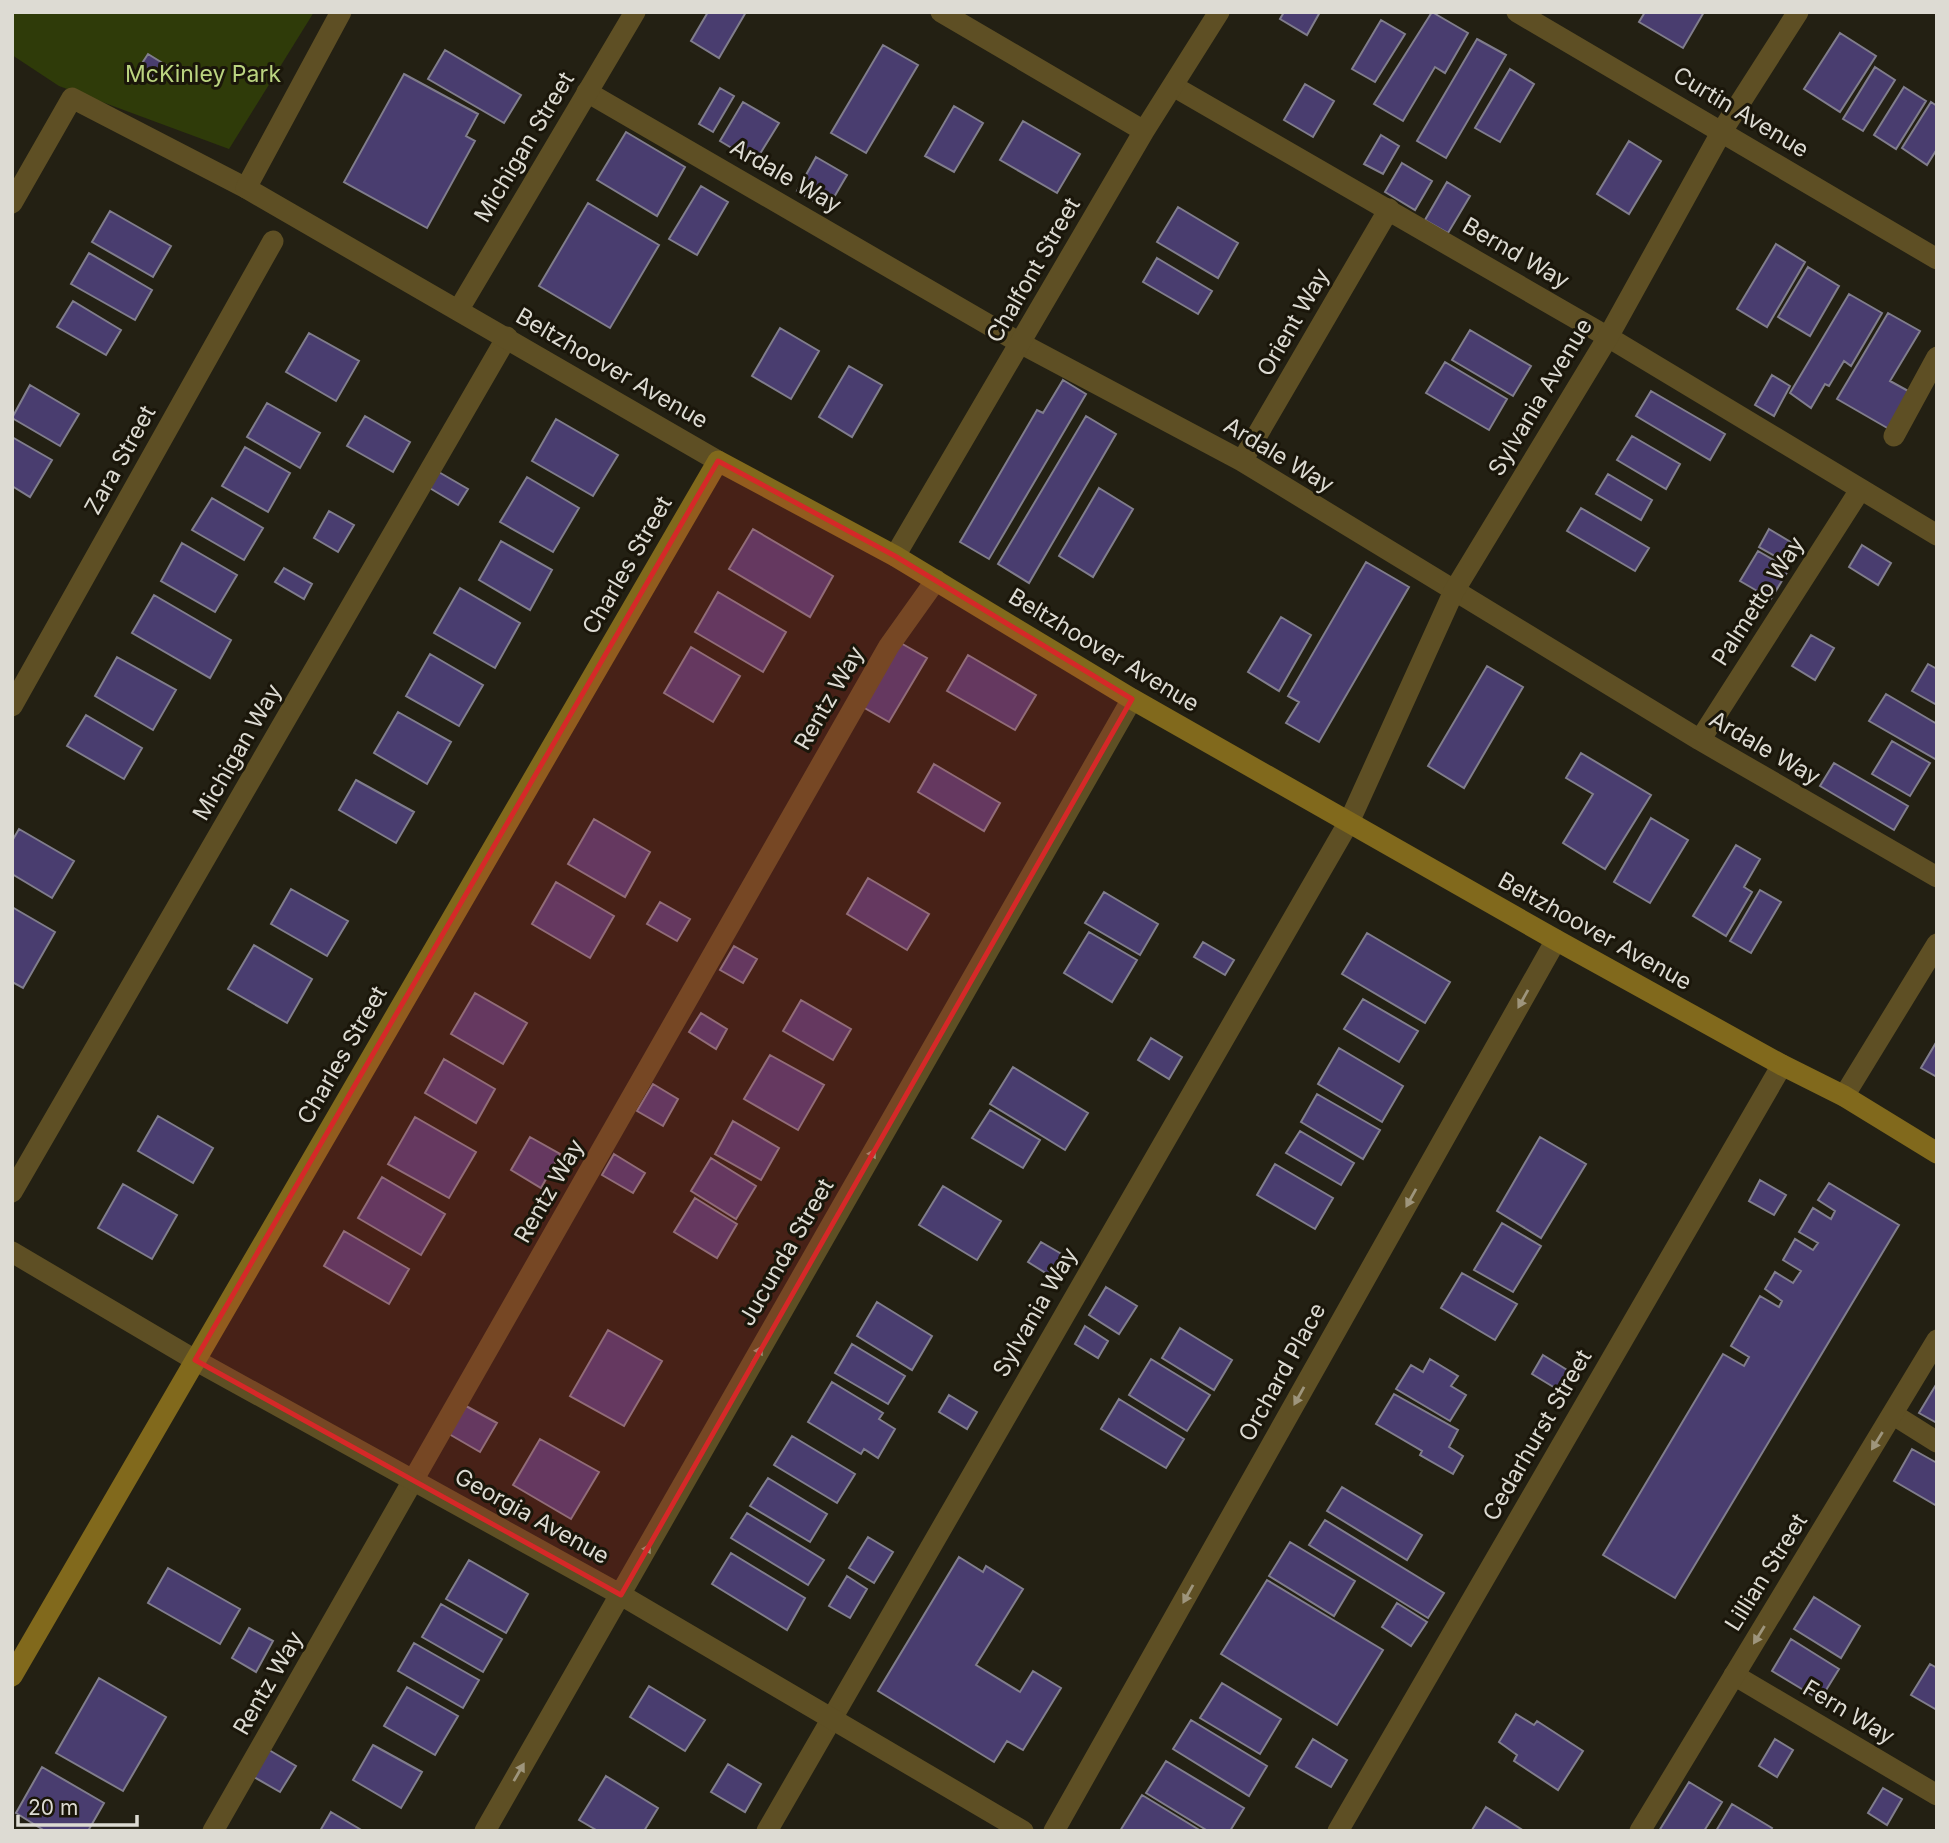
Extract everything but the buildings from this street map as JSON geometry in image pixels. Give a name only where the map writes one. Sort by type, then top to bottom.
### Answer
[{"type":"street","points":[[246,188],[341,12]]},
{"type":"street","name":"Michigan Street","points":[[459,309],[635,12]]},
{"type":"street","points":[[941,12],[1144,131]]},
{"type":"street","name":"Chalfont Street","points":[[895,556],[1144,131],[1219,12]]},
{"type":"street","name":"Curtin Avenue","points":[[1518,12],[1937,260]]},
{"type":"street","name":"Sylvania Avenue","points":[[1350,820],[1454,591],[1608,337],[1722,131],[1798,12]]},
{"type":"street","name":"Bernd Way","points":[[1173,86],[1608,337],[1937,535]]},
{"type":"street","name":"Ardale Way","points":[[587,92],[1020,343],[1242,461],[1700,740],[1937,877]]},
{"type":"street","name":"Beltzhoover Avenue","points":[[12,203],[72,98],[246,188],[718,461],[895,556],[1132,699],[1350,820],[1556,940],[1782,1065],[1844,1096],[1937,1153]]},
{"type":"street","name":"Orient Way","points":[[1242,461],[1389,209]]},
{"type":"street","name":"Zara Street","points":[[12,706],[274,241]]},
{"type":"street","name":"Michigan Way","points":[[12,1192],[507,337]]},
{"type":"street","points":[[1894,436],[1937,357]]},
{"type":"street","name":"Charles Street","points":[[12,1676],[718,461]]},
{"type":"street","name":"Palmetto Way","points":[[1700,740],[1860,491]]},
{"type":"street","name":"Rentz Way","points":[[213,1831],[882,658],[936,580]]},
{"type":"street","name":"Jucunda Street","points":[[485,1831],[1132,699]]},
{"type":"street","name":"Sylvania Way","points":[[768,1831],[1350,820]]},
{"type":"street","name":"Orchard Place","points":[[1054,1831],[1556,940]]},
{"type":"street","points":[[1844,1096],[1937,944]]},
{"type":"street","name":"Cedarhurst Street","points":[[1338,1831],[1782,1065]]},
{"type":"street","name":"Georgia Avenue","points":[[12,1252],[195,1360],[621,1595],[1023,1831]]},
{"type":"street","name":"Lillian Street","points":[[1640,1831],[1937,1340]]},
{"type":"street","points":[[1894,1415],[1937,1442]]},
{"type":"street","name":"Fern Way","points":[[1734,1675],[1937,1795]]},
{"type":"highlighted area","points":[[718,461],[895,556],[1132,699],[621,1595],[195,1360]]},
{"type":"green space","name":"McKinley Park","points":[[12,12],[314,12],[229,149],[59,86],[12,55]]}]
